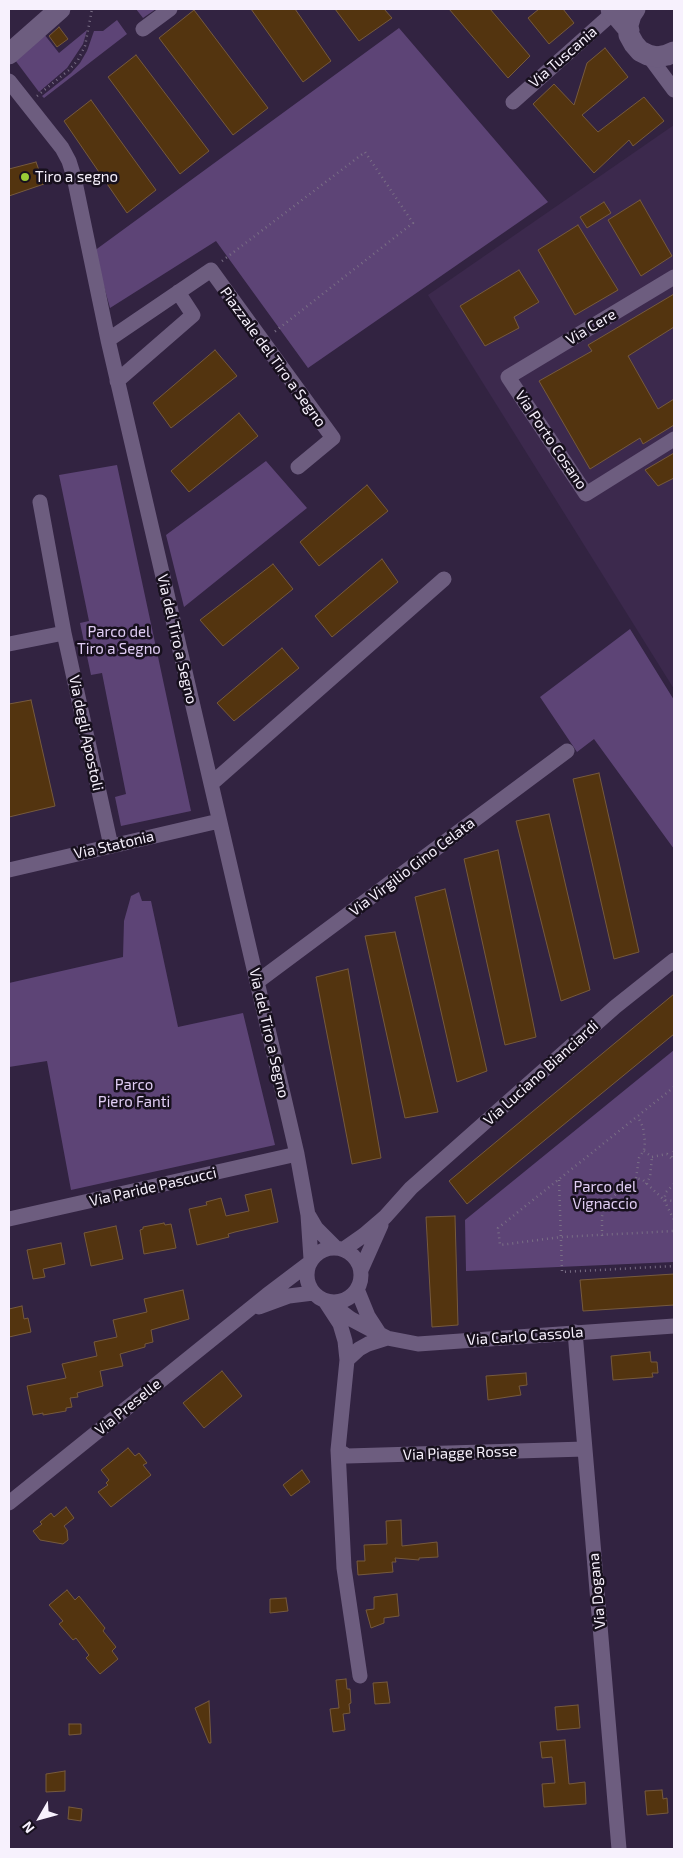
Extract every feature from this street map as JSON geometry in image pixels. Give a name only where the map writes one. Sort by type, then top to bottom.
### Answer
[{"type":"main road","points":[[9,54],[60,9]]},
{"type":"main road","points":[[623,14],[634,44],[640,51],[657,57],[672,53]]},
{"type":"street","points":[[144,29],[170,9]]},
{"type":"street","name":"Via Tuscania","points":[[513,102],[623,14]]},
{"type":"street","points":[[665,77],[672,53]]},
{"type":"street","points":[[648,55],[674,90]]},
{"type":"street","name":"Via del Tiro a Segno","points":[[9,81],[62,148],[74,177],[117,381],[297,1154],[308,1214],[310,1261]]},
{"type":"street","points":[[108,340],[211,270]]},
{"type":"street","name":"Piazzale del Tiro a Segno","points":[[211,270],[333,438],[298,467]]},
{"type":"street","name":"Via Cere","points":[[508,377],[674,277]]},
{"type":"street","points":[[117,381],[193,315],[178,292]]},
{"type":"street","name":"Via Porto Cosano","points":[[508,377],[586,494],[674,439]]},
{"type":"street","name":"Via degli Apostoli","points":[[40,502],[64,633],[111,846]]},
{"type":"street","points":[[211,784],[444,579]]},
{"type":"street","points":[[9,644],[64,633]]},
{"type":"street","name":"Via Virgilio Gino Celata","points":[[257,982],[566,751]]},
{"type":"street","name":"Via Statonia","points":[[9,870],[219,821]]},
{"type":"street","name":"Via Luciano Bianciardi","points":[[385,1217],[411,1188],[615,1007],[674,960]]},
{"type":"street","name":"Via Paride Pascucci","points":[[9,1219],[297,1154]]},
{"type":"street","name":"Via del Tiro a Segno","points":[[308,1214],[316,1228],[340,1248]]},
{"type":"street","points":[[340,1248],[364,1235],[385,1217]]},
{"type":"street","points":[[324,1299],[346,1299],[357,1289],[360,1283],[361,1270],[376,1232],[385,1217]]},
{"type":"street","points":[[360,1676],[344,1568],[338,1450],[347,1360],[345,1341],[340,1324],[324,1299],[306,1279],[310,1261],[318,1252],[326,1248],[340,1248],[352,1254],[358,1261],[361,1270]]},
{"type":"street","name":"Via Preselle","points":[[9,1503],[310,1261]]},
{"type":"street","points":[[347,1360],[359,1348],[383,1336],[368,1316],[357,1289]]},
{"type":"street","name":"Via Preselle","points":[[248,1311],[289,1296],[324,1299]]},
{"type":"street","name":"Via Carlo Cassola","points":[[324,1299],[343,1314],[383,1336],[418,1344],[674,1326]]},
{"type":"street","name":"Via Dogana","points":[[575,1332],[619,1849]]},
{"type":"street","name":"Via Piagge Rosse","points":[[338,1450],[348,1456],[584,1449]]},
{"type":"path","points":[[27,104],[69,70],[78,60],[85,46],[92,9]]},
{"type":"path","points":[[211,270],[365,152],[413,223],[262,342]]},
{"type":"path","points":[[674,1087],[498,1228],[500,1245],[561,1237],[674,1231]]},
{"type":"path","points":[[602,1236],[602,1216],[606,1204],[636,1178],[639,1158],[644,1150],[645,1142],[643,1127],[638,1117]]},
{"type":"path","points":[[644,1150],[652,1157]]},
{"type":"path","points":[[672,1157],[674,1150]]},
{"type":"path","points":[[652,1157],[667,1154],[674,1161]]},
{"type":"path","points":[[646,1184],[650,1177],[652,1157]]},
{"type":"path","points":[[636,1178],[643,1180],[664,1200],[674,1220]]},
{"type":"path","points":[[559,1180],[562,1272],[674,1266]]},
{"type":"path","points":[[664,1200],[666,1192],[674,1184]]},
{"type":"path","points":[[664,1200],[674,1200]]},
{"type":"shaded area","points":[[674,125],[674,689],[428,295]]},
{"type":"green space","points":[[136,9],[156,9],[143,18]]},
{"type":"green space","points":[[117,20],[127,34],[44,98],[42,96],[71,73],[80,63],[87,51],[94,31],[103,31]]},
{"type":"green space","points":[[399,28],[548,202],[308,368],[216,241],[110,308],[94,251]]},
{"type":"green space","points":[[87,30],[83,44],[67,68],[39,92],[15,60],[44,34],[59,53]]},
{"type":"green space","points":[[266,461],[307,508],[184,607],[166,535]]},
{"type":"green space","name":"Parco del Tiro a Segno","points":[[117,465],[191,811],[121,826],[115,797],[126,794],[102,673],[91,675],[80,623],[89,621],[59,475]]},
{"type":"green space","points":[[630,629],[674,700],[674,849],[594,739],[577,752],[540,697]]},
{"type":"green space","name":"Parco Piero Fanti","points":[[139,892],[142,901],[151,901],[178,1027],[243,1013],[275,1145],[71,1190],[47,1061],[9,1067],[9,983],[123,957],[124,921],[131,896]]},
{"type":"green space","name":"Parco del Vignaccio","points":[[674,1050],[674,1262],[466,1271],[465,1220]]},
{"type":"building","points":[[251,9],[295,9],[331,61],[303,82]]},
{"type":"building","points":[[335,9],[384,9],[392,18],[359,41]]},
{"type":"building","points":[[449,9],[490,9],[530,56],[508,78]]},
{"type":"building","points":[[539,9],[563,9],[574,23],[549,44],[528,18]]},
{"type":"building","points":[[194,10],[268,108],[233,135],[159,38]]},
{"type":"building","points":[[59,27],[68,39],[57,47],[49,36]]},
{"type":"building","points":[[605,48],[628,77],[582,115],[598,132],[644,97],[664,121],[633,146],[629,140],[594,173],[533,104],[554,84],[574,105],[587,63]]},
{"type":"building","points":[[136,55],[209,151],[180,174],[108,77]]},
{"type":"building","points":[[91,100],[156,190],[127,213],[64,121]]},
{"type":"building","name":"Tiro a segno","points":[[36,162],[44,184],[9,196],[9,169]]},
{"type":"building","points":[[640,200],[672,256],[641,276],[608,220]]},
{"type":"building","points":[[604,202],[611,213],[587,228],[580,217]]},
{"type":"building","points":[[578,225],[618,290],[575,315],[538,250]]},
{"type":"building","points":[[519,270],[539,302],[514,317],[519,328],[485,346],[460,306]]},
{"type":"building","points":[[674,294],[674,327],[628,356],[658,409],[674,399],[674,425],[643,444],[640,438],[590,469],[539,381],[592,351],[588,345]]},
{"type":"building","points":[[215,350],[237,376],[171,428],[153,403]]},
{"type":"building","points":[[239,413],[258,436],[189,492],[171,471]]},
{"type":"building","points":[[674,453],[674,478],[658,486],[645,470]]},
{"type":"building","points":[[367,485],[388,511],[319,566],[300,542]]},
{"type":"building","points":[[382,559],[398,582],[332,637],[315,616]]},
{"type":"building","points":[[273,564],[293,589],[223,646],[200,620]]},
{"type":"building","points":[[282,648],[299,668],[234,721],[217,703]]},
{"type":"building","points":[[31,700],[55,806],[9,817],[9,704]]},
{"type":"building","points":[[599,773],[639,952],[614,959],[573,779]]},
{"type":"building","points":[[549,814],[590,990],[561,1001],[516,821]]},
{"type":"building","points":[[498,850],[536,1037],[505,1045],[464,859]]},
{"type":"building","points":[[445,889],[487,1071],[457,1082],[415,897]]},
{"type":"building","points":[[395,932],[438,1112],[405,1118],[365,936]]},
{"type":"building","points":[[348,969],[381,1158],[352,1164],[316,977]]},
{"type":"building","points":[[674,994],[674,1034],[467,1204],[449,1181]]},
{"type":"building","points":[[271,1189],[278,1222],[235,1232],[228,1234],[229,1237],[197,1245],[189,1209],[207,1205],[206,1202],[221,1198],[226,1216],[249,1211],[245,1195]]},
{"type":"building","points":[[455,1216],[458,1325],[432,1327],[426,1217]]},
{"type":"building","points":[[164,1223],[165,1225],[171,1224],[176,1248],[144,1254],[140,1230],[143,1227]]},
{"type":"building","points":[[116,1226],[123,1259],[91,1266],[84,1233]]},
{"type":"building","points":[[61,1243],[65,1264],[43,1269],[45,1277],[33,1279],[27,1250]]},
{"type":"building","points":[[674,1274],[674,1305],[583,1311],[580,1280]]},
{"type":"building","points":[[183,1290],[189,1319],[151,1330],[153,1342],[145,1344],[145,1347],[120,1354],[123,1366],[100,1371],[103,1386],[77,1393],[78,1397],[70,1398],[72,1407],[66,1408],[66,1411],[33,1415],[27,1386],[66,1378],[62,1364],[97,1356],[94,1342],[117,1337],[113,1320],[147,1312],[144,1299]]},
{"type":"building","points":[[22,1306],[24,1319],[28,1318],[31,1332],[9,1337],[9,1309]]},
{"type":"building","points":[[650,1352],[651,1362],[657,1362],[658,1373],[652,1373],[653,1377],[613,1380],[611,1356]]},
{"type":"building","points":[[222,1371],[242,1396],[204,1428],[183,1403]]},
{"type":"building","points":[[526,1373],[527,1385],[519,1386],[521,1395],[488,1400],[486,1376]]},
{"type":"building","points":[[128,1448],[135,1456],[139,1453],[147,1463],[143,1465],[151,1475],[111,1507],[98,1492],[108,1485],[106,1483],[109,1480],[101,1470]]},
{"type":"building","points":[[302,1470],[310,1482],[291,1496],[283,1485]]},
{"type":"building","points":[[66,1507],[74,1518],[64,1526],[67,1530],[68,1540],[63,1544],[40,1540],[33,1531],[42,1524],[40,1522],[51,1513],[54,1517]]},
{"type":"building","points":[[401,1520],[402,1546],[437,1542],[438,1557],[419,1558],[419,1560],[395,1558],[396,1562],[392,1562],[393,1572],[358,1575],[357,1561],[365,1561],[364,1545],[387,1544],[386,1521]]},
{"type":"building","points":[[67,1590],[75,1600],[79,1596],[105,1628],[103,1631],[116,1647],[112,1651],[118,1659],[100,1674],[86,1658],[89,1655],[76,1638],[73,1640],[59,1624],[63,1621],[49,1605]]},
{"type":"building","points":[[397,1594],[399,1616],[384,1618],[384,1623],[371,1628],[366,1610],[374,1609],[374,1597]]},
{"type":"building","points":[[286,1598],[288,1611],[270,1613],[270,1599]]},
{"type":"building","points":[[346,1679],[347,1689],[350,1689],[350,1713],[343,1714],[345,1730],[333,1732],[330,1709],[339,1708],[336,1680]]},
{"type":"building","points":[[387,1682],[390,1703],[375,1704],[373,1683]]},
{"type":"building","points":[[209,1701],[211,1743],[209,1743],[195,1708]]},
{"type":"building","points":[[578,1705],[580,1728],[557,1730],[555,1707]]},
{"type":"building","points":[[69,1724],[81,1724],[81,1734],[69,1735]]},
{"type":"building","points":[[565,1740],[569,1784],[585,1782],[586,1804],[544,1807],[542,1784],[555,1783],[552,1757],[542,1758],[540,1742]]},
{"type":"building","points":[[65,1771],[65,1791],[46,1792],[46,1774]]},
{"type":"building","points":[[662,1790],[663,1799],[667,1798],[668,1813],[647,1815],[645,1791]]},
{"type":"building","points":[[69,1807],[82,1809],[81,1821],[68,1819]]},
{"type":"place","name":"Tiro a segno","points":[[25,177]]}]
